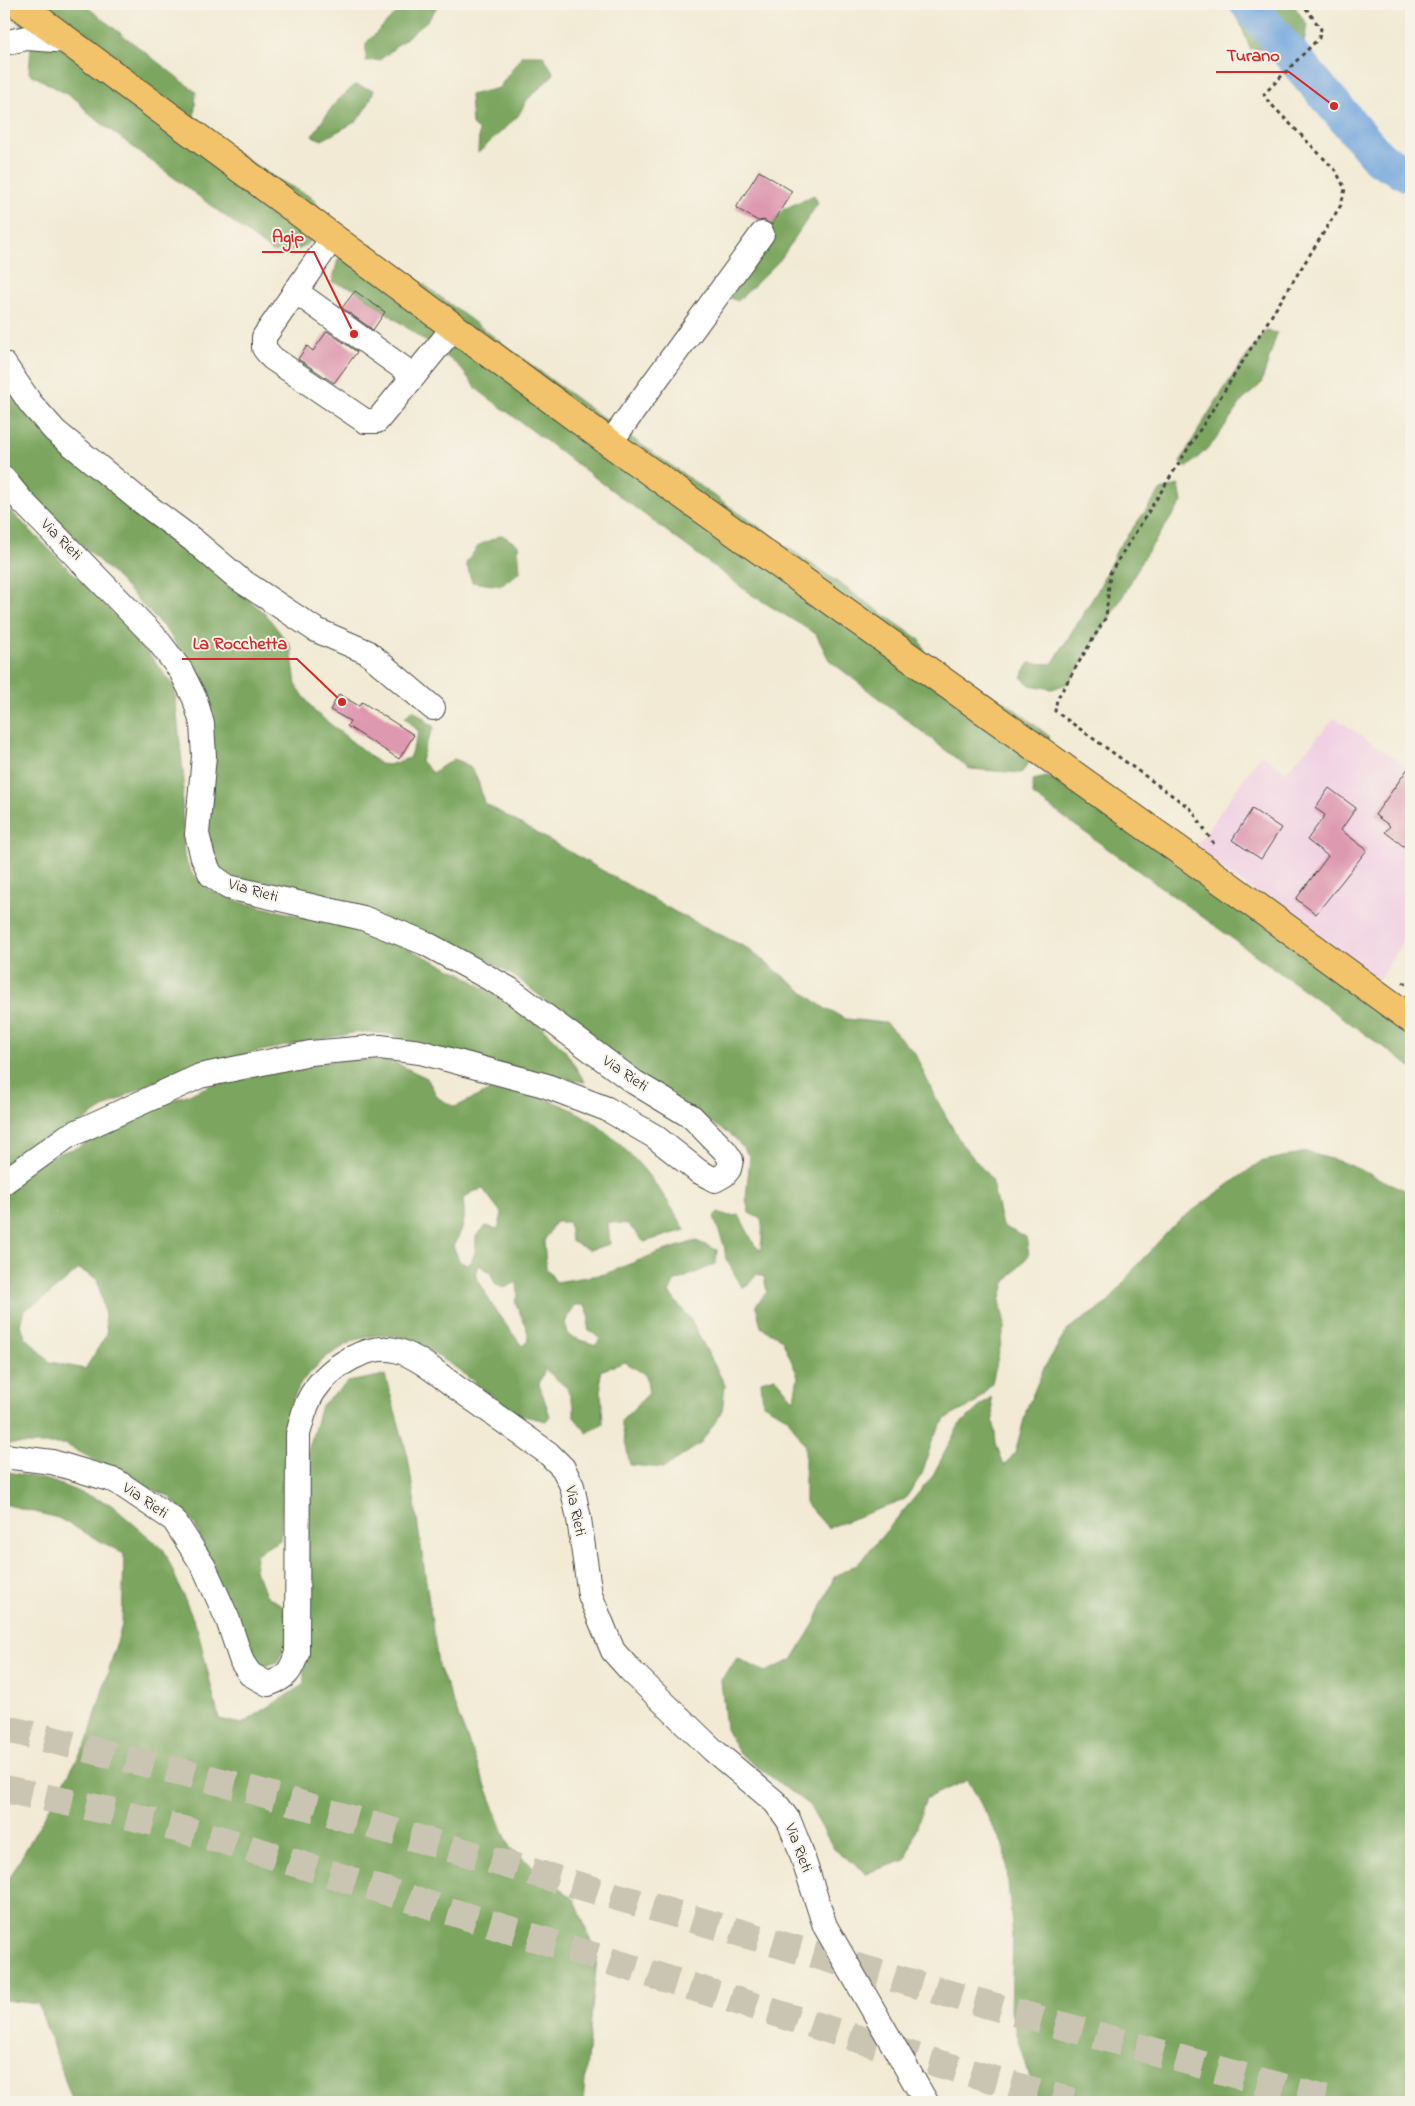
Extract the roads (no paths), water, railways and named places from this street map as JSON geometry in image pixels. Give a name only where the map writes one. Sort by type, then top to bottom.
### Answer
[{"type":"main road","points":[[15,8],[69,41],[610,443],[1229,886],[1411,1019]]},
{"type":"street","points":[[4,35],[13,26],[15,8]]},
{"type":"street","points":[[4,43],[26,38],[69,41]]},
{"type":"street","points":[[610,443],[762,234]]},
{"type":"street","points":[[333,237],[264,337],[264,348],[272,358],[365,421],[377,421],[454,327]]},
{"type":"street","points":[[295,291],[414,376]]},
{"type":"street","points":[[4,364],[31,404],[55,431],[138,500],[193,540],[239,579],[316,630],[367,652],[433,708]]},
{"type":"street","name":"Via Rieti","points":[[4,479],[22,501],[156,638],[182,670],[195,699],[202,724],[204,756],[197,834],[202,858],[211,875],[228,887],[363,918],[425,943],[508,989],[634,1082],[692,1117],[725,1150],[731,1160],[730,1169],[724,1176],[715,1180],[698,1171],[654,1136],[606,1109],[534,1083],[420,1052],[380,1047],[310,1053],[200,1076],[68,1136],[4,1182]]},
{"type":"street","name":"Via Rieti","points":[[4,1456],[52,1462],[116,1481],[174,1520],[204,1567],[228,1620],[242,1662],[250,1674],[268,1684],[281,1680],[292,1668],[297,1653],[298,1434],[303,1414],[314,1391],[327,1376],[346,1362],[380,1349],[398,1351],[427,1366],[548,1452],[563,1468],[572,1486],[579,1519],[590,1595],[613,1651],[630,1670],[713,1750],[775,1802],[789,1821],[825,1926],[926,2102]]},
{"type":"waterway","points":[[1248,4],[1379,158],[1411,175]]},
{"type":"tunnel","points":[[4,1729],[238,1786],[946,1993],[1334,2102]]},
{"type":"tunnel","points":[[4,1789],[115,1812],[222,1840],[926,2060],[1072,2102]]},
{"type":"place","name":"Turano","points":[[1334,106]]},
{"type":"place","name":"Agip","points":[[354,334]]},
{"type":"place","name":"La Rocchetta","points":[[342,702]]}]
